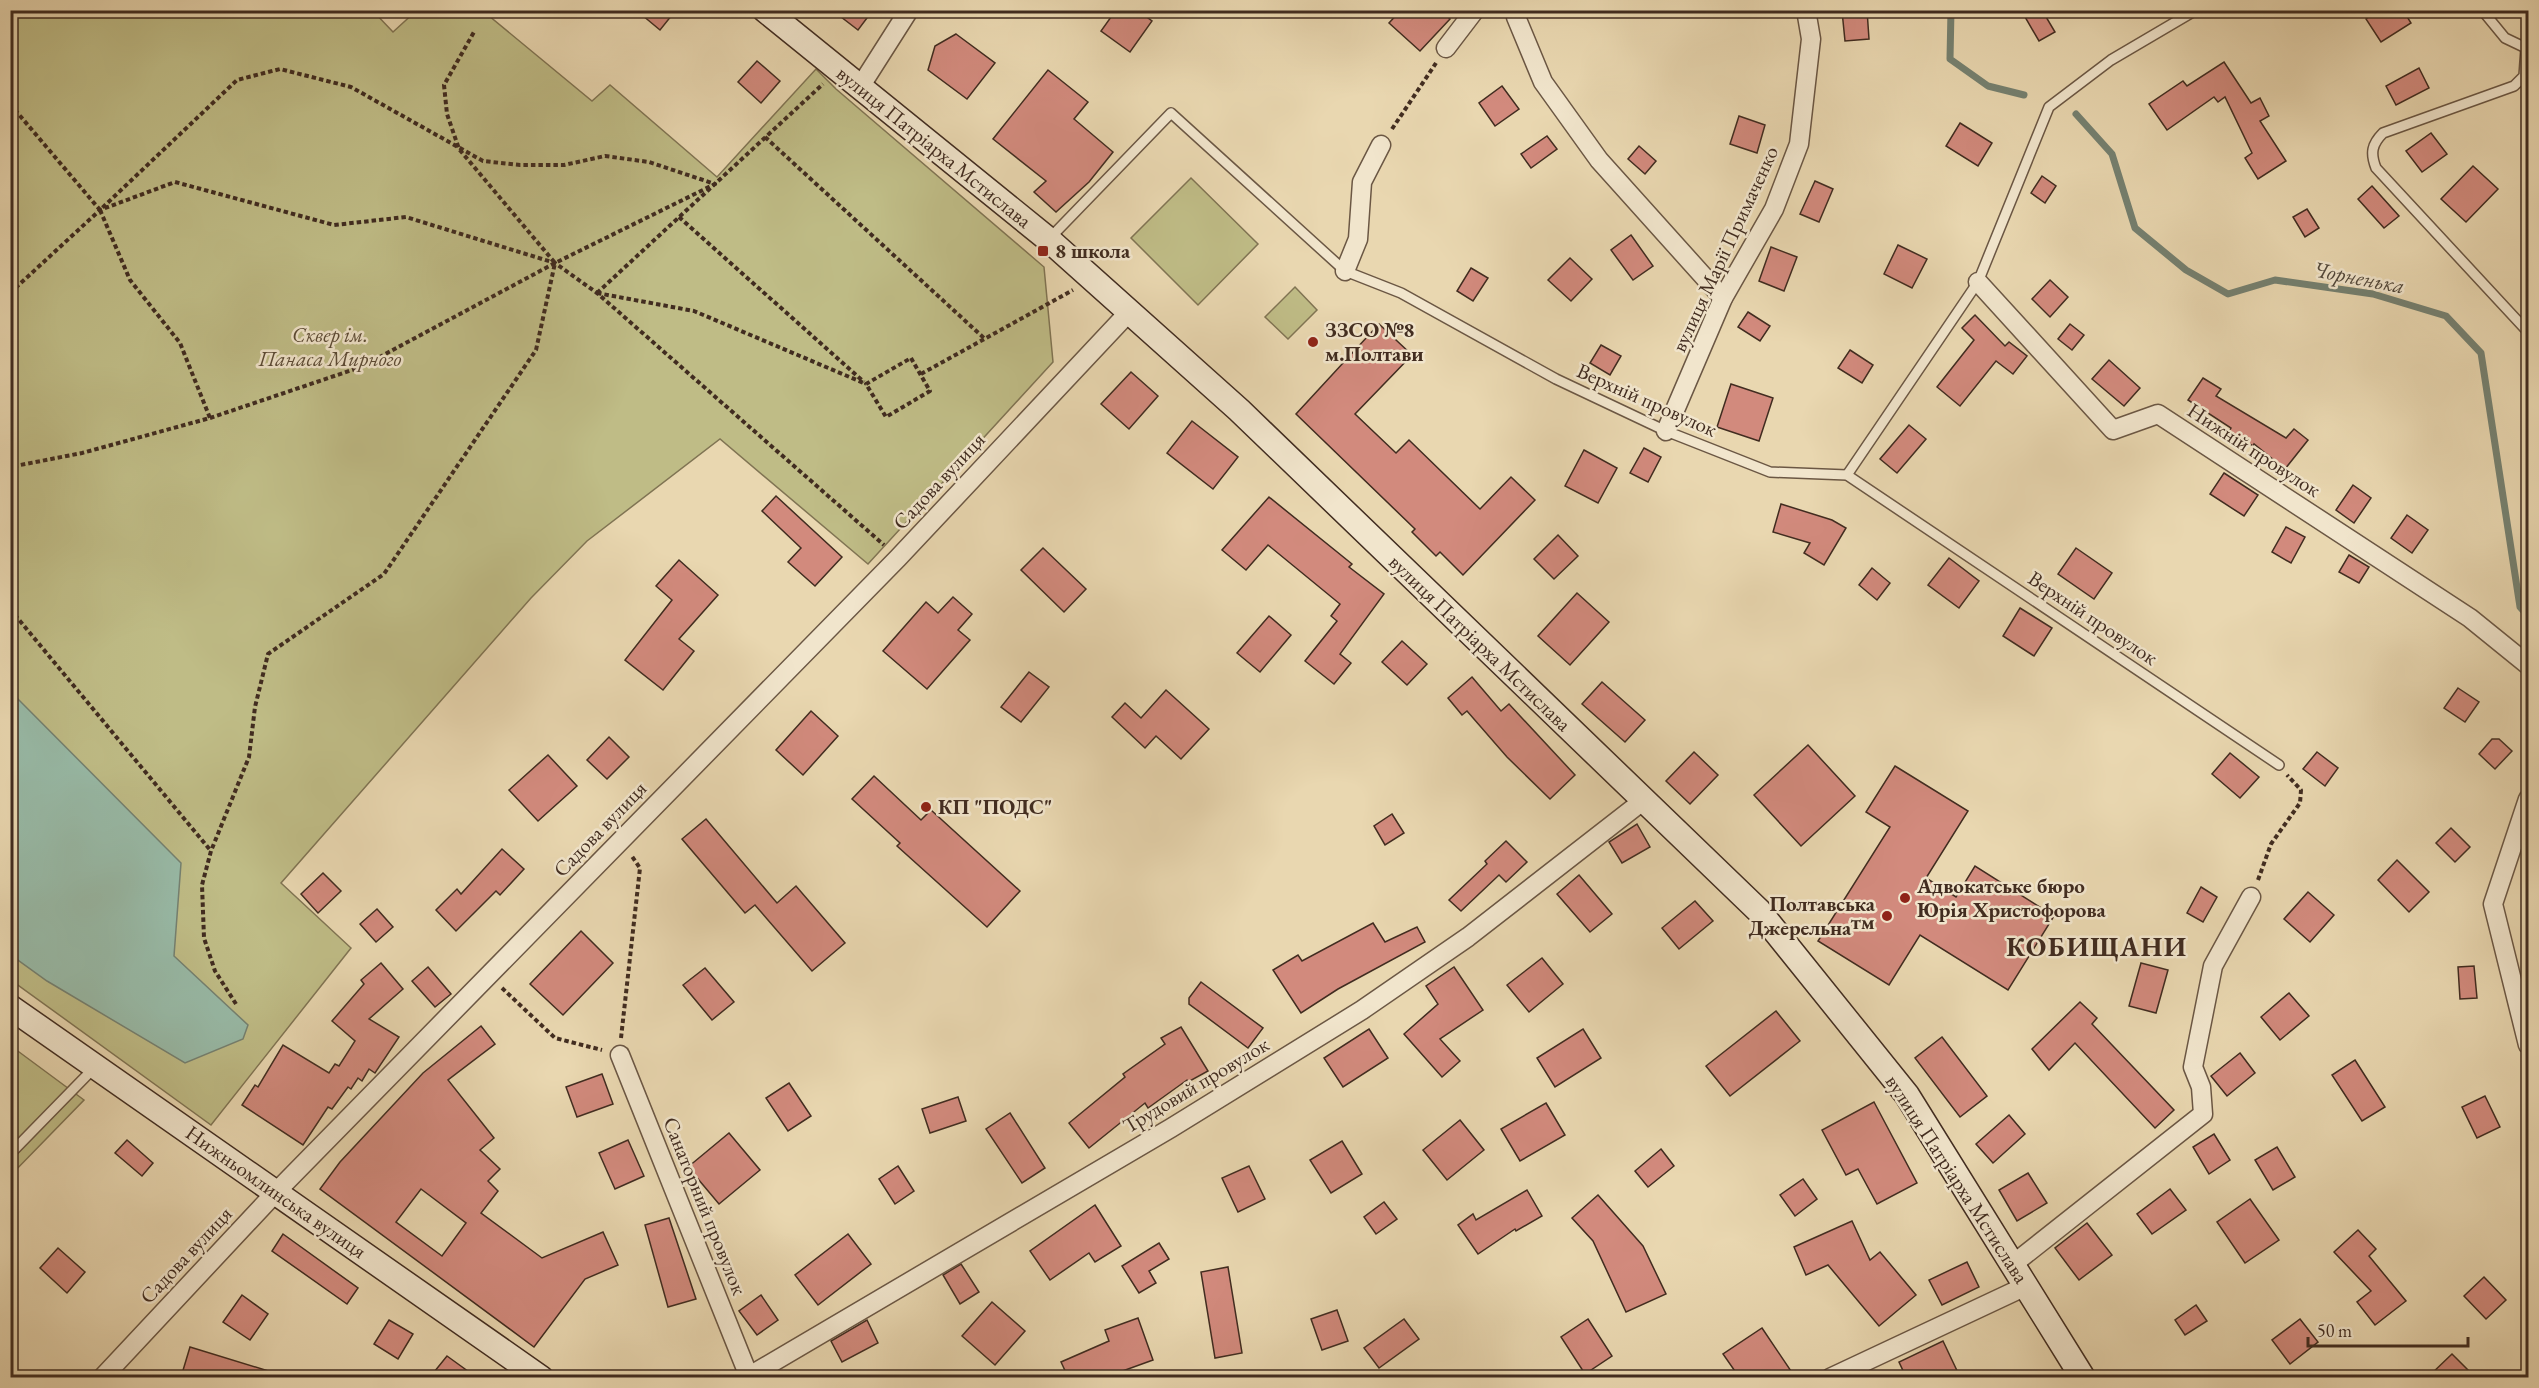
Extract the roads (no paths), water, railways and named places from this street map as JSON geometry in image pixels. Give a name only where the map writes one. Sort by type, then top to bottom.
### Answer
[{"type":"main road","name":"вулиця Патріарха Мстислава","points":[[765,10],[1049,240],[1130,311],[1248,418],[1759,911],[1907,1095],[2083,1377]]},
{"type":"main road","name":"Нижньомлинська вулиця","points":[[10,1007],[541,1377]]},
{"type":"street","points":[[860,87],[909,10]]},
{"type":"street","points":[[1446,48],[1474,10]]},
{"type":"street","points":[[1516,10],[1516,17],[1543,82],[1599,160],[1723,298]]},
{"type":"street","name":"вулиця Марії Примаченко","points":[[1666,430],[1723,298],[1774,209],[1799,144],[1811,39],[1806,10]]},
{"type":"street","points":[[1344,271],[1358,239],[1362,182],[1381,145]]},
{"type":"street","name":"Нижній провулок","points":[[1978,282],[2113,430],[2158,414],[2470,618],[2529,665]]},
{"type":"street","name":"Садова вулиця","points":[[102,1377],[276,1192],[898,558],[1130,311]]},
{"type":"street","points":[[2529,799],[2493,904],[2529,1045]]},
{"type":"street","name":"Трудовий провулок","points":[[747,1376],[1171,1128],[1362,1010],[1467,937],[1644,800]]},
{"type":"street","points":[[2012,1265],[2203,1114],[2201,1087],[2193,1067],[2213,966],[2251,897]]},
{"type":"street","name":"Санаторний провулок","points":[[620,1055],[747,1376]]},
{"type":"street","points":[[1830,1377],[2026,1286]]},
{"type":"lane","points":[[1847,475],[1978,282],[2049,107],[2111,60],[2196,10]]},
{"type":"lane","points":[[2482,10],[2505,38],[2527,47],[2524,76],[2514,86],[2383,133],[2374,142],[2371,156],[2376,168],[2529,332]]},
{"type":"lane","name":"Верхній провулок","points":[[1049,240],[1171,113],[1344,271],[1401,293],[1556,379],[1666,430],[1770,472],[1847,475],[2279,765]]},
{"type":"lane","points":[[10,1154],[95,1066]]},
{"type":"waterway","name":"Чорненька","points":[[1951,10],[1950,59],[1988,86],[2024,95]]},
{"type":"waterway","name":"Чорненька","points":[[2076,114],[2112,154],[2135,228],[2186,270],[2228,294],[2275,280],[2373,294],[2446,316],[2481,353],[2520,607],[2528,616]]},
{"type":"place","name":"8 школа","points":[[1043,251]]},
{"type":"place","name":"ЗЗСО №8 м.Полтави","points":[[1313,342]]},
{"type":"place","name":"КП \"ПОДС\"","points":[[926,807]]},
{"type":"place","name":"Адвокатське бюро Юрія Христофорова","points":[[1905,898]]},
{"type":"place","name":"Полтавська Джерельна™","points":[[1887,916]]},
{"type":"district","name":"КОБИЩАНИ","points":[[2097,947]]},
{"type":"park label","name":"Сквер ім. Панаса Мирного","points":[[330,347]]}]
